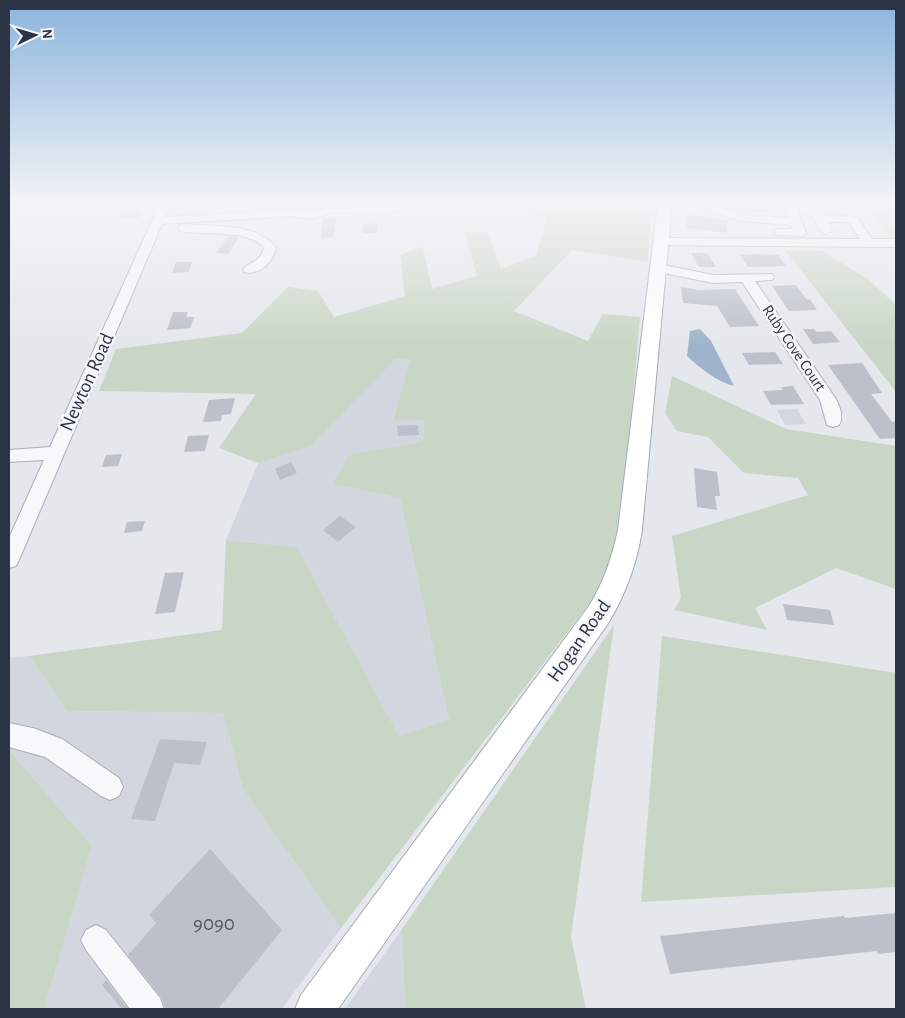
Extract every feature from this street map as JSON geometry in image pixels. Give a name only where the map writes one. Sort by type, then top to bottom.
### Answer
[{"type":"main road","name":"Hogan Road","points":[[315,1009],[599,614],[613,591],[619,577],[630,530],[660,251]]},
{"type":"street","name":"Newton Road","points":[[9,560],[145,251]]},
{"type":"street","points":[[249,269],[257,268],[265,261],[270,251]]},
{"type":"street","points":[[658,268],[714,279],[767,276]]},
{"type":"street","name":"Ruby Cove Court","points":[[746,278],[828,398],[832,408],[833,421]]},
{"type":"street","points":[[9,456],[56,454]]},
{"type":"street","points":[[9,735],[33,740],[53,748],[110,787]]},
{"type":"street","points":[[96,940],[149,1009]]},
{"type":"shaded area","points":[[396,359],[410,360],[393,418],[424,420],[423,441],[349,455],[333,484],[400,498],[449,720],[399,736],[297,547],[226,540],[258,463],[311,446]]},
{"type":"shaded area","points":[[797,409],[806,424],[785,425],[777,410]]},
{"type":"shaded area","points":[[29,656],[67,711],[223,713],[243,789],[341,928],[282,1009],[44,1009],[92,846],[9,750],[9,657]]},
{"type":"shaded area","points":[[402,929],[405,1009],[345,1009]]},
{"type":"green space","points":[[413,251],[424,251],[432,289],[477,276],[469,251],[494,251],[501,269],[536,256],[538,251],[572,251],[514,311],[588,341],[603,314],[640,317],[621,531],[602,587],[341,928],[243,789],[223,713],[67,711],[29,656],[222,630],[226,540],[297,547],[399,736],[449,720],[400,498],[333,484],[349,455],[423,441],[424,420],[393,419],[410,360],[396,359],[311,446],[258,463],[219,448],[256,394],[99,391],[116,349],[242,333],[288,287],[318,291],[334,317],[405,296],[400,255]]},
{"type":"green space","points":[[575,251],[649,251],[648,262]]},
{"type":"green space","points":[[785,251],[822,251],[869,280],[896,305],[896,392]]},
{"type":"green space","points":[[672,376],[786,429],[896,446],[896,589],[836,568],[755,608],[767,630],[674,610],[681,598],[672,536],[808,495],[798,478],[744,473],[708,437],[677,431],[665,413]]},
{"type":"green space","points":[[614,625],[571,937],[586,1009],[405,1009],[402,929]]},
{"type":"green space","points":[[662,636],[896,673],[896,887],[641,902]]},
{"type":"green space","points":[[9,750],[92,846],[44,1009],[9,1009]]},
{"type":"water","points":[[700,329],[711,341],[734,386],[715,378],[687,356],[690,331]]},
{"type":"building","points":[[218,251],[230,251],[228,254],[216,253]]},
{"type":"building","points":[[691,253],[707,253],[716,267],[699,267]]},
{"type":"building","points":[[740,255],[778,255],[786,266],[748,267]]},
{"type":"building","points":[[176,262],[192,262],[189,272],[172,273]]},
{"type":"building","points":[[796,285],[807,300],[810,299],[817,310],[789,311],[772,286]]},
{"type":"building","points":[[681,287],[699,290],[735,289],[759,326],[730,327],[717,306],[683,303]]},
{"type":"building","points":[[173,312],[188,312],[186,317],[194,317],[190,328],[167,330]]},
{"type":"building","points":[[803,329],[814,329],[817,332],[831,331],[840,342],[813,344]]},
{"type":"building","points":[[775,352],[783,364],[749,365],[742,353]]},
{"type":"building","points":[[862,363],[882,393],[871,394],[892,422],[896,421],[896,438],[880,439],[828,365]]},
{"type":"building","points":[[793,386],[804,404],[771,405],[763,391],[783,390],[781,387]]},
{"type":"building","points":[[235,398],[231,414],[222,415],[221,421],[203,422],[209,400]]},
{"type":"building","points":[[418,425],[419,435],[398,436],[397,426]]},
{"type":"building","points":[[209,435],[205,451],[184,452],[188,436]]},
{"type":"building","points":[[122,454],[118,466],[102,467],[106,455]]},
{"type":"building","points":[[291,462],[297,473],[280,480],[275,469]]},
{"type":"building","points":[[694,468],[717,472],[720,496],[715,496],[717,510],[697,507]]},
{"type":"building","points":[[340,516],[356,527],[338,542],[323,530]]},
{"type":"building","points":[[145,521],[142,531],[124,533],[127,522]]},
{"type":"building","points":[[184,572],[175,612],[155,614],[165,573]]},
{"type":"building","points":[[783,604],[830,610],[834,625],[787,620]]},
{"type":"building","points":[[160,739],[207,742],[200,765],[174,763],[155,821],[131,819]]},
{"type":"building","points":[[210,849],[282,930],[218,1009],[166,1009],[161,997],[128,955],[156,923],[149,915]]},
{"type":"building","points":[[896,913],[896,952],[878,954],[877,951],[670,974],[660,936],[844,916],[845,918]]},
{"type":"building","points":[[106,980],[128,1009],[122,1009],[102,985]]}]
